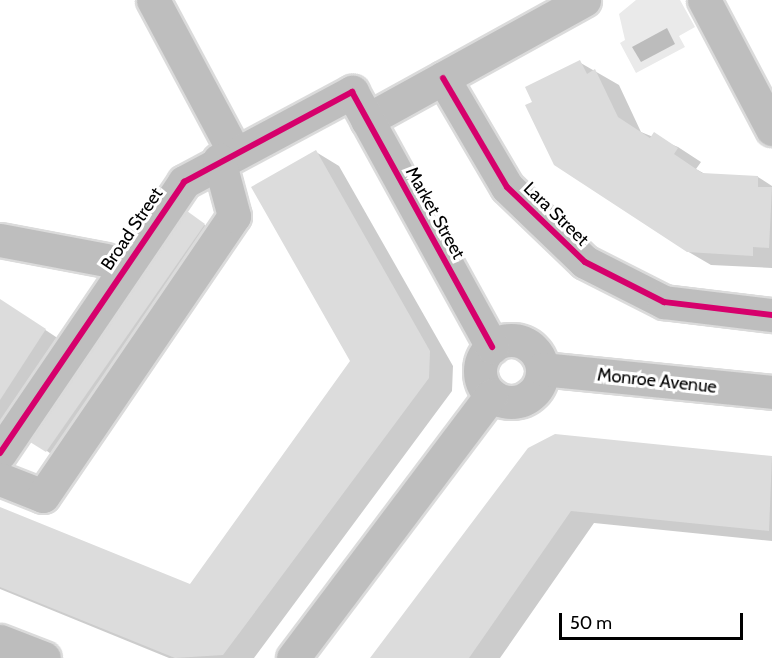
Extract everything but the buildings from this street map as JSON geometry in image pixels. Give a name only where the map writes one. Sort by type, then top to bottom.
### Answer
[{"type":"main road","points":[[0,641],[44,658]]},
{"type":"street","points":[[0,479],[43,496],[234,216],[226,156],[153,0]]},
{"type":"street","points":[[360,106],[443,78],[584,0]]},
{"type":"street","points":[[704,0],[772,129]]},
{"type":"street","name":"Lara Street","points":[[443,78],[507,187],[585,262],[664,302],[772,315]]},
{"type":"street","name":"Broad Street","points":[[0,453],[171,196],[226,156],[360,106]]},
{"type":"street","name":"Market Street","points":[[360,106],[492,347]]},
{"type":"street","points":[[0,240],[106,260]]},
{"type":"street","points":[[519,341],[535,351],[542,369],[530,397],[510,403],[491,395],[480,376],[492,347],[519,341]]},
{"type":"street","name":"Monroe Avenue","points":[[542,369],[772,392]]},
{"type":"street","points":[[293,658],[305,637],[327,619],[491,395]]},
{"type":"street","points":[[316,658],[327,619]]},
{"type":"shaded area","points":[[636,0],[680,0],[695,27],[679,36],[685,47],[636,73],[620,43],[625,40],[619,14]]},
{"type":"shaded area","points":[[667,28],[675,44],[641,62],[632,47]]},
{"type":"cycle path","points":[[443,78],[507,187],[585,262],[664,302],[772,315]]},
{"type":"cycle path","points":[[0,453],[184,182],[352,92],[492,347]]}]
